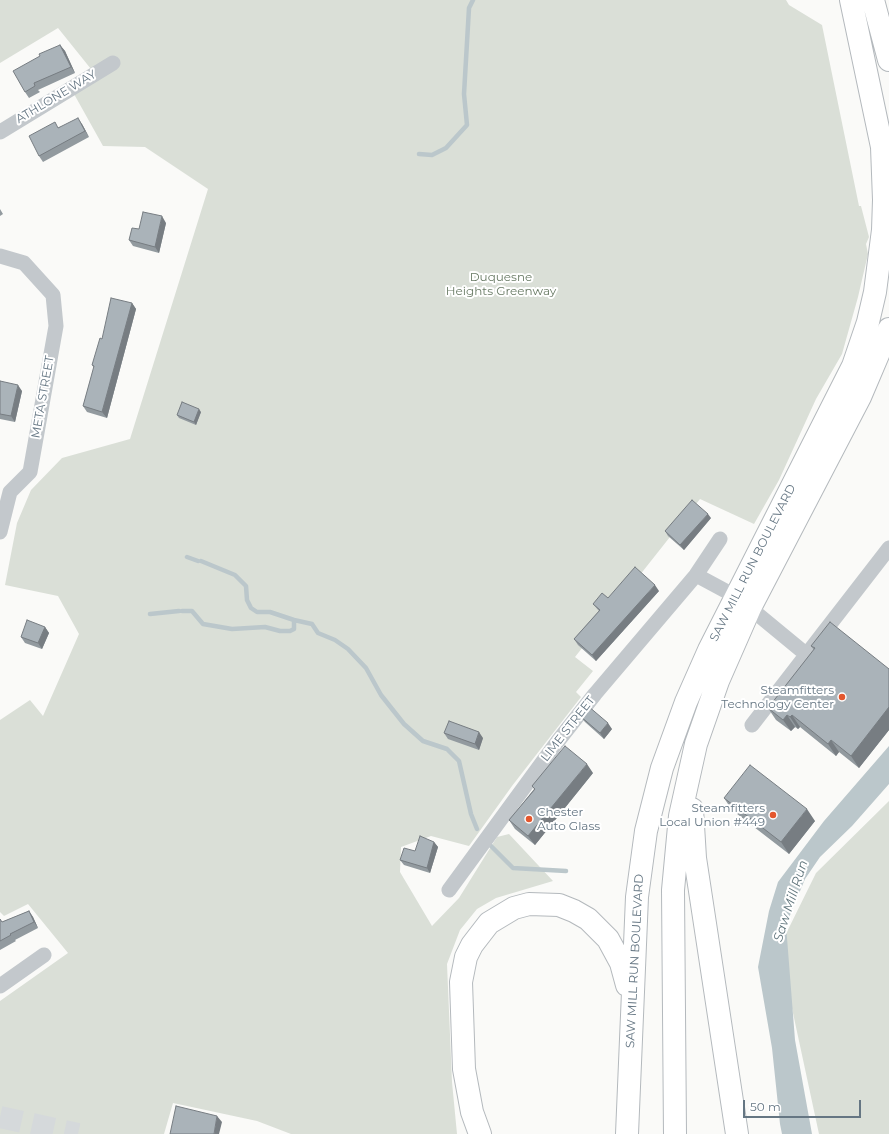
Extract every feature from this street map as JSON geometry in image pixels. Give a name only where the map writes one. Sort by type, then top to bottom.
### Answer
[{"type":"highway","name":"SAW MILL RUN BOULEVARD","points":[[675,1134],[673,890],[680,816],[696,744],[718,681],[742,602],[853,366],[868,322],[886,235],[882,147],[851,0]]},
{"type":"highway","points":[[873,0],[889,60]]},
{"type":"highway","name":"SAW MILL RUN BOULEVARD","points":[[628,1134],[637,897],[642,857],[653,801],[662,768],[686,702],[860,397],[889,329]]},
{"type":"highway","points":[[696,744],[692,799],[692,828],[695,858],[737,1134]]},
{"type":"highway","points":[[480,1134],[472,1112],[464,1069],[461,982],[466,957],[480,933],[489,923],[514,908],[529,904],[559,905],[574,911],[588,919],[599,929],[615,950],[621,963],[632,1003]]},
{"type":"street","name":"ATHLONE WAY","points":[[0,132],[113,63]]},
{"type":"street","name":"META STREET","points":[[0,256],[24,263],[53,295],[56,326],[30,472],[5,495],[0,532]]},
{"type":"street","name":"LIME STREET","points":[[449,890],[558,741],[595,694],[696,575],[720,539]]},
{"type":"street","points":[[752,725],[889,548]]},
{"type":"street","points":[[696,575],[742,602],[807,655]]},
{"type":"street","points":[[0,986],[44,955]]},
{"type":"green space","name":"Duquesne Heights Greenway","points":[[0,0],[786,0],[789,5],[822,25],[859,206],[861,206],[869,237],[866,244],[868,254],[842,354],[816,399],[779,480],[754,524],[700,499],[575,657],[593,671],[576,692],[581,697],[512,786],[469,846],[431,836],[401,847],[400,872],[432,926],[459,898],[497,837],[509,834],[553,881],[496,898],[477,909],[460,930],[447,964],[452,1082],[457,1134],[291,1134],[257,1121],[173,1103],[164,1134],[0,1134],[0,1001],[68,953],[28,904],[4,916],[0,912],[0,720],[30,700],[43,716],[79,634],[58,596],[5,585],[17,523],[31,490],[62,458],[130,439],[208,189],[145,147],[103,146],[74,94],[99,79],[58,28],[0,63]]},
{"type":"green space","points":[[889,801],[889,1134],[819,1134],[779,948],[816,873]]},
{"type":"water","name":"Saw Mill Run","points":[[889,746],[889,784],[852,826],[820,857],[805,879],[786,925],[795,1040],[812,1134],[782,1134],[772,1048],[758,967],[769,911],[778,882],[824,821]]},
{"type":"building","points":[[60,45],[71,67],[34,83],[35,86],[25,92],[13,71],[40,56],[39,54]]},
{"type":"building","points":[[78,118],[85,131],[39,156],[29,136],[55,122],[58,128]]},
{"type":"building","points":[[143,212],[162,216],[155,247],[129,240],[132,228],[139,229]]},
{"type":"building","points":[[111,298],[132,303],[102,412],[83,406],[94,366],[92,365],[100,338],[102,339]]},
{"type":"building","points":[[0,381],[18,385],[11,416],[0,414]]},
{"type":"building","points":[[182,402],[199,409],[194,422],[177,415]]},
{"type":"building","points":[[692,500],[708,514],[680,545],[665,531]]},
{"type":"building","points":[[635,567],[655,585],[592,655],[574,639],[600,610],[593,604],[602,593],[608,598]]},
{"type":"building","points":[[27,620],[45,627],[38,643],[21,637]]},
{"type":"building","name":"Steamfitters Technology Center","points":[[830,622],[889,669],[889,707],[851,756],[831,740],[828,744],[792,715],[790,717],[787,715],[783,720],[768,708],[815,648],[811,646]]},
{"type":"building","points":[[588,706],[608,723],[600,733],[580,716]]},
{"type":"building","points":[[449,721],[479,732],[475,744],[444,733]]},
{"type":"building","points":[[565,746],[587,764],[528,836],[509,820],[535,789],[532,786]]},
{"type":"building","name":"Steamfitters Local Union #449","points":[[750,765],[807,809],[781,842],[724,798]]},
{"type":"building","points":[[420,836],[434,842],[427,868],[400,860],[404,848],[415,851]]},
{"type":"building","points":[[29,911],[34,922],[10,934],[11,935],[0,941],[0,919],[2,922]]},
{"type":"building","points":[[176,1106],[217,1116],[214,1134],[170,1134]]},
{"type":"waterway","points":[[419,154],[432,155],[446,148],[467,125],[464,94],[469,8],[473,0]]},
{"type":"waterway","points":[[187,557],[198,561]]},
{"type":"waterway","points":[[201,561],[235,575],[246,586],[247,600],[251,608],[257,612],[270,612],[312,624],[318,633],[335,640],[348,649],[366,668],[381,695],[404,724],[423,741],[447,749],[459,761],[471,814],[477,829]]},
{"type":"waterway","points":[[150,614],[179,611]]},
{"type":"waterway","points":[[182,611],[192,611],[203,624],[232,629],[265,627],[280,631],[290,631],[294,629],[294,620]]},
{"type":"waterway","points":[[489,844],[513,868],[566,871]]},
{"type":"tunnel","points":[[0,1117],[78,1134]]},
{"type":"place","name":"Steamfitters Technology Center","points":[[842,697]]},
{"type":"place","name":"Steamfitters Local Union #449","points":[[773,815]]},
{"type":"place","name":"Chester Auto Glass","points":[[529,819]]}]
